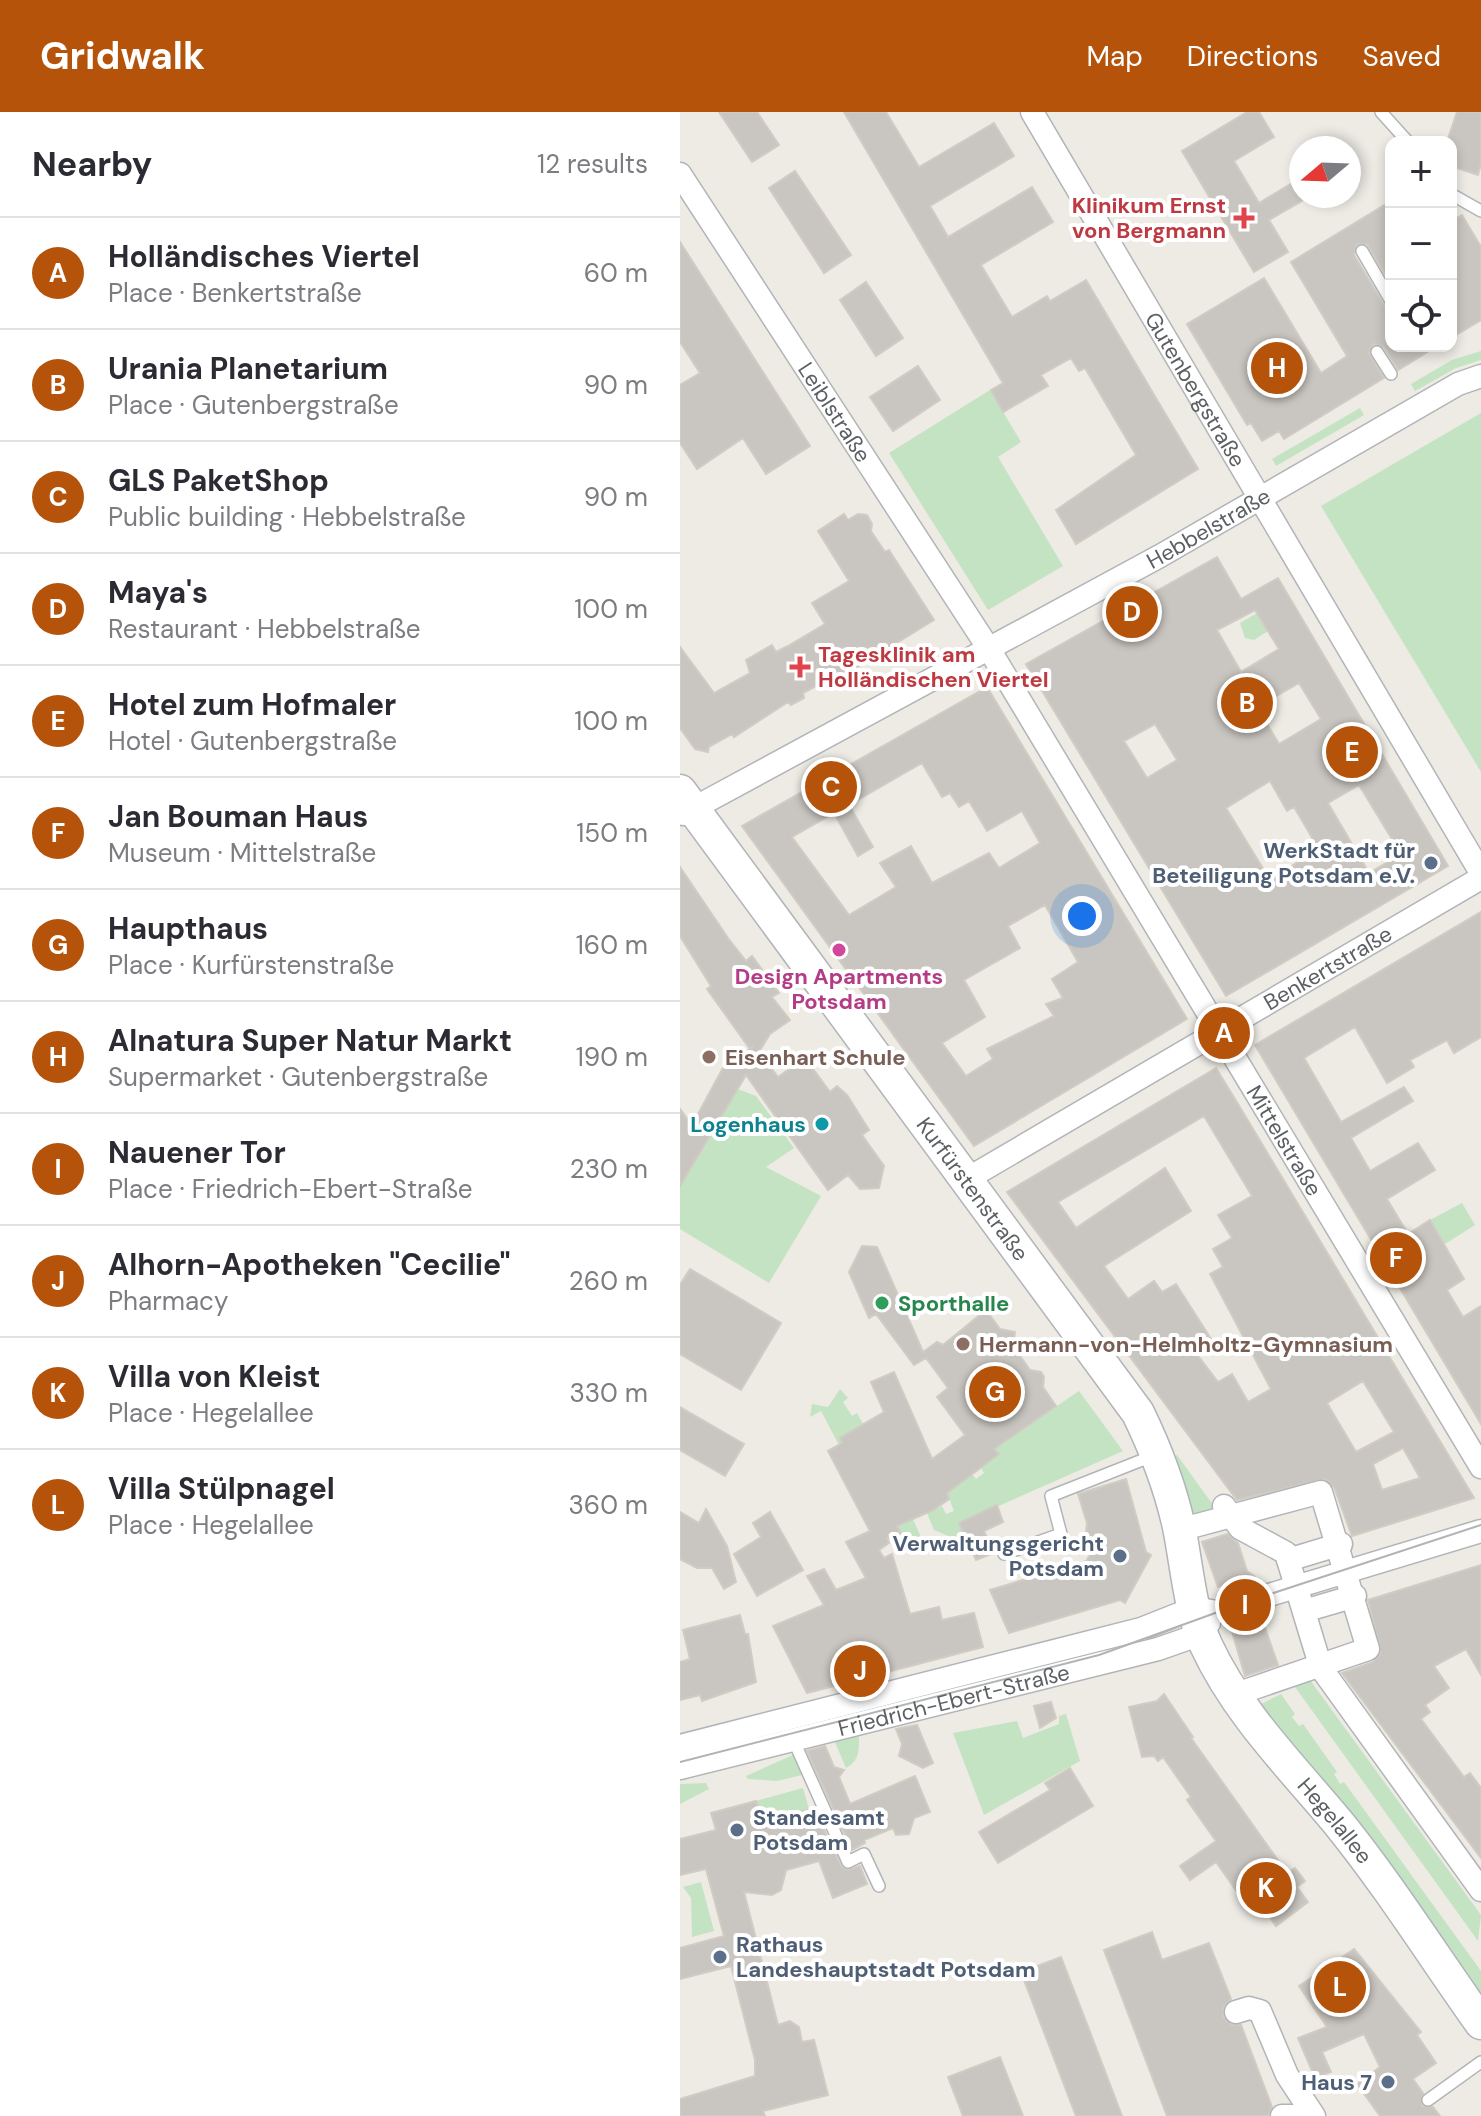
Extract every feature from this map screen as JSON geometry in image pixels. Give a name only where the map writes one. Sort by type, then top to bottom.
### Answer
[{"type":"street","name":"Gutenbergstraße","points":[[1032,112],[1481,875]]},
{"type":"street","name":"Leiblstraße","points":[[680,174],[989,649]]},
{"type":"street","name":"Hebbelstraße","points":[[684,805],[989,649],[1259,500],[1458,384],[1481,376]]},
{"type":"street","name":"Mittelstraße","points":[[989,649],[1481,1467]]},
{"type":"street","name":"Kurfürstenstraße","points":[[684,805],[967,1179],[1138,1413],[1158,1454],[1202,1618]]},
{"type":"street","name":"Benkertstraße","points":[[967,1179],[1481,875]]},
{"type":"street","points":[[1194,1526],[1228,1512],[1255,1509],[1321,1492],[1339,1545],[1344,1572],[1368,1649],[1329,1670],[1286,1685],[1248,1690]]},
{"type":"street","points":[[1228,1512],[1240,1528],[1286,1553],[1304,1611],[1329,1670],[1481,1890]]},
{"type":"street","name":"Friedrich-Ebert-Straße","points":[[680,1768],[789,1730],[1141,1629],[1202,1618],[1481,1531]]},
{"type":"street","points":[[1288,1560],[1339,1545]]},
{"type":"street","points":[[1304,1611],[1353,1596]]},
{"type":"street","name":"Hegelallee","points":[[1202,1618],[1236,1698],[1270,1745],[1341,1827],[1481,2023]]},
{"type":"street","name":"Friedrich-Ebert-Straße","points":[[680,1746],[789,1730]]},
{"type":"street","points":[[1236,2012],[1249,2008],[1260,2011],[1287,2075],[1314,2116]]},
{"type":"street","points":[[1282,2116],[1302,2116]]},
{"type":"lane","points":[[1381,112],[1403,136]]},
{"type":"lane","points":[[1457,197],[1481,211]]},
{"type":"lane","points":[[1362,251],[1385,291]]},
{"type":"lane","points":[[1377,352],[1391,374]]},
{"type":"lane","points":[[1004,1554],[1061,1534],[1051,1496],[1158,1454]]},
{"type":"lane","points":[[789,1730],[848,1862],[864,1854],[879,1886]]},
{"type":"lane","points":[[1428,2100],[1481,2062]]},
{"type":"green space","points":[[1481,351],[1481,360],[1456,368],[1415,391],[1411,384],[1452,360]]},
{"type":"green space","points":[[990,390],[1021,442],[998,457],[1063,566],[988,610],[889,453]]},
{"type":"green space","points":[[1360,408],[1364,415],[1276,466],[1272,459]]},
{"type":"green space","points":[[1481,413],[1481,772],[1321,506]]},
{"type":"green space","points":[[1257,613],[1268,631],[1254,640],[1245,638],[1240,623]]},
{"type":"green space","points":[[738,1089],[756,1096],[794,1148],[766,1167],[821,1196],[769,1283],[680,1229],[680,1187]]},
{"type":"green space","points":[[1462,1203],[1475,1225],[1445,1244],[1430,1220]]},
{"type":"green space","points":[[840,1389],[848,1398],[843,1402],[852,1416],[857,1413],[863,1424],[840,1438],[842,1443],[839,1445],[821,1411],[810,1417],[812,1404],[828,1407]]},
{"type":"green space","points":[[1079,1391],[1123,1451],[960,1523],[970,1545],[934,1530],[927,1513],[942,1506],[946,1514],[954,1511],[947,1493],[972,1474],[976,1479],[984,1473],[981,1468],[999,1454],[994,1449]]},
{"type":"green space","points":[[1177,1455],[1216,1509],[1192,1515],[1174,1456]]},
{"type":"green space","points":[[913,1519],[921,1537],[918,1542],[896,1549],[892,1539],[901,1535],[897,1526]]},
{"type":"green space","points":[[1310,1680],[1481,1915],[1478,1941],[1295,1687]]},
{"type":"green space","points":[[1281,1694],[1295,1714],[1292,1717],[1299,1726],[1303,1724],[1337,1772],[1334,1774],[1340,1784],[1344,1782],[1481,1971],[1481,1991],[1477,1995],[1259,1705]]},
{"type":"green space","points":[[1066,1714],[1080,1761],[984,1815],[953,1733],[1017,1721],[1023,1738],[1059,1724],[1059,1716]]},
{"type":"green space","points":[[859,1735],[856,1758],[846,1768],[834,1740]]},
{"type":"green space","points":[[793,1755],[802,1775],[777,1781],[748,1779],[746,1776]]},
{"type":"green space","points":[[706,1783],[709,1789],[680,1804],[680,1784]]},
{"type":"green space","points":[[803,1788],[809,1809],[776,1819],[765,1830],[756,1801]]},
{"type":"green space","points":[[701,1882],[714,1931],[692,1937],[691,1898],[683,1887]]},
{"type":"building","points":[[719,112],[757,112],[779,145],[752,162]]},
{"type":"building","points":[[844,112],[886,112],[919,167],[994,123],[1014,156],[930,206],[948,237],[1032,187],[1053,222],[981,265],[1012,317],[1047,296],[1050,301],[1086,280],[1198,469],[1076,544],[1056,510],[1136,455],[1085,368],[1079,371],[1071,358],[1041,375],[1048,386],[1003,412],[991,390],[1003,383]]},
{"type":"building","points":[[1247,112],[1259,112],[1274,137],[1234,161],[1259,203],[1289,185],[1290,208],[1269,220],[1288,252],[1254,272],[1182,151]]},
{"type":"building","points":[[1457,112],[1481,112],[1481,164],[1478,175],[1457,168],[1457,136],[1449,136]]},
{"type":"building","points":[[795,171],[851,255],[824,273],[769,188]]},
{"type":"building","points":[[1385,205],[1385,274],[1367,244],[1357,244],[1354,255],[1385,306],[1385,349],[1373,344],[1369,353],[1384,378],[1284,439],[1279,431],[1262,441],[1251,423],[1247,425],[1187,324],[1264,278],[1321,373],[1347,356],[1291,262]]},
{"type":"building","points":[[1462,215],[1481,247],[1481,320],[1457,334],[1457,280],[1457,218]]},
{"type":"building","points":[[680,242],[810,446],[766,474],[743,438],[697,469],[680,443],[680,385],[700,373],[680,342]]},
{"type":"building","points":[[866,282],[903,338],[876,356],[840,300]]},
{"type":"building","points":[[1387,352],[1427,352],[1398,370]]},
{"type":"building","points":[[918,366],[940,400],[893,431],[870,397]]},
{"type":"building","points":[[844,514],[848,520],[858,514],[867,515],[872,524],[871,531],[885,552],[889,550],[934,620],[838,679],[835,676],[803,693],[804,698],[791,705],[788,702],[734,737],[732,734],[709,747],[708,752],[695,749],[680,728],[680,647],[714,693],[750,673],[746,660],[772,645],[776,652],[825,624],[812,603],[849,581],[818,531]]},
{"type":"building","points":[[1217,557],[1241,599],[1278,578],[1448,866],[1226,996],[1026,664]],"holes":[[[1255,610],[1279,649],[1241,672],[1217,630]],[[1299,683],[1321,719],[1279,744],[1257,707]],[[1155,724],[1177,760],[1147,778],[1124,741]],[[1270,781],[1287,811],[1294,807],[1314,841],[1310,843],[1315,851],[1270,880],[1226,808]],[[1359,785],[1401,854],[1369,873],[1328,803]]]},
{"type":"building","points":[[987,687],[1187,1019],[974,1146],[742,826]],"holes":[[[922,763],[942,797],[950,793],[959,807],[969,801],[987,831],[1022,811],[1040,843],[999,868],[989,853],[932,883],[911,846],[880,863],[896,887],[849,915],[792,837],[834,813],[858,856],[873,847],[849,805]],[[1045,905],[1078,962],[1052,979],[1063,998],[1046,1004],[1054,1016],[987,1049],[993,1059],[966,1076],[942,1043],[985,1017],[964,980],[1020,948],[1008,926]]]},
{"type":"building","points":[[680,867],[746,961],[752,956],[779,993],[772,997],[790,1020],[770,1034],[759,1052],[778,1077],[805,1058],[830,1092],[837,1086],[847,1095],[869,1130],[862,1135],[884,1166],[879,1188],[860,1189],[848,1175],[828,1190],[746,1075],[680,1186],[680,1109],[692,1125],[723,1068],[750,1049],[707,989],[711,986],[680,936]]},
{"type":"building","points":[[1481,912],[1481,1037],[1454,1053],[1447,1040],[1410,1060],[1414,1067],[1387,1083],[1355,1027],[1304,1058],[1341,1122],[1404,1087],[1413,1101],[1351,1138],[1370,1171],[1418,1143],[1435,1170],[1387,1199],[1408,1234],[1430,1220],[1464,1279],[1447,1290],[1463,1317],[1481,1306],[1481,1424],[1255,1045]]},
{"type":"building","points":[[1216,1068],[1474,1498],[1352,1536],[1334,1487],[1325,1479],[1237,1500],[1007,1192]],"holes":[[[1204,1116],[1252,1196],[1218,1215],[1232,1238],[1213,1249],[1223,1267],[1210,1274],[1271,1389],[1248,1402],[1232,1374],[1218,1382],[1196,1353],[1213,1342],[1176,1284],[1162,1292],[1154,1281],[1128,1299],[1104,1266],[1191,1211],[1165,1168],[1076,1228],[1058,1202]],[[1363,1381],[1394,1432],[1356,1452],[1327,1403]],[[1403,1448],[1420,1478],[1382,1490],[1373,1464]]]},
{"type":"building","points":[[862,1246],[877,1247],[923,1352],[937,1342],[943,1345],[986,1310],[1000,1329],[1015,1332],[1013,1346],[1030,1370],[1041,1372],[1043,1387],[1056,1406],[994,1449],[999,1454],[947,1493],[949,1499],[897,1526],[904,1540],[887,1538],[889,1543],[879,1550],[884,1558],[892,1554],[910,1614],[939,1607],[942,1620],[974,1613],[983,1647],[807,1693],[773,1626],[824,1605],[807,1576],[824,1569],[836,1590],[866,1578],[846,1542],[870,1531],[828,1451],[842,1443],[840,1438],[884,1412],[871,1382],[894,1372],[932,1459],[965,1435],[937,1397],[948,1388],[926,1358],[914,1365],[876,1314],[869,1318],[849,1272]]},
{"type":"building","points":[[690,1269],[781,1323],[741,1390],[680,1354],[680,1285]]},
{"type":"building","points":[[680,1407],[744,1444],[725,1476],[680,1450]]},
{"type":"building","name":"Verwaltungsgericht Potsdam","points":[[1126,1479],[1146,1552],[1151,1555],[1125,1603],[1120,1600],[1009,1633],[990,1590],[1086,1561],[1099,1542],[1086,1533],[1087,1523],[1078,1494]]},
{"type":"building","points":[[997,1505],[1003,1522],[984,1531],[994,1553],[976,1560],[959,1523]]},
{"type":"building","points":[[706,1509],[727,1546],[736,1582],[724,1589],[712,1568],[697,1568],[680,1559],[680,1512],[699,1523]]},
{"type":"building","points":[[770,1512],[803,1570],[757,1596],[734,1554],[761,1537],[753,1523]]},
{"type":"building","points":[[1227,1534],[1238,1543],[1247,1571],[1255,1577],[1256,1584],[1238,1590],[1236,1582],[1218,1587],[1202,1542]]},
{"type":"building","points":[[1481,1565],[1481,1675],[1466,1649],[1434,1666],[1449,1688],[1425,1705],[1430,1712],[1421,1719],[1464,1777],[1470,1773],[1481,1788],[1481,1858],[1342,1673],[1373,1662],[1381,1653],[1368,1600]]},
{"type":"building","points":[[1274,1608],[1264,1625],[1278,1665],[1245,1676],[1231,1628],[1249,1623],[1249,1616]]},
{"type":"building","points":[[740,1615],[745,1634],[748,1634],[756,1682],[702,1701],[700,1695],[680,1700],[680,1662],[690,1659],[683,1630]]},
{"type":"building","points":[[1164,1694],[1191,1738],[1287,1873],[1295,1868],[1305,1881],[1297,1887],[1308,1902],[1276,1926],[1250,1889],[1240,1896],[1216,1862],[1190,1880],[1180,1866],[1216,1841],[1187,1800],[1191,1797],[1163,1757],[1158,1761],[1154,1756],[1142,1757],[1129,1707],[1157,1701]]},
{"type":"building","points":[[1051,1702],[1056,1718],[1040,1728],[1034,1706]]},
{"type":"building","points":[[917,1725],[933,1763],[923,1768],[899,1756],[902,1744],[896,1729]]},
{"type":"building","points":[[825,1746],[834,1767],[844,1770],[839,1777],[850,1804],[915,1776],[930,1812],[914,1818],[909,1834],[896,1835],[893,1828],[864,1840],[865,1843],[852,1850],[807,1751]]},
{"type":"building","points":[[1070,1768],[1093,1806],[998,1863],[979,1832],[1050,1790],[1045,1783]]},
{"type":"building","name":"Rathaus Landeshauptstadt Potsdam","points":[[756,1801],[763,1823],[814,1808],[841,1866],[848,1870],[860,1866],[867,1884],[833,1898],[819,1861],[786,1870],[781,1890],[772,1895],[744,1892],[778,2025],[790,2021],[799,2027],[802,2042],[814,2040],[828,2095],[763,2111],[765,2116],[680,2116],[680,2099],[755,2076],[755,2060],[731,1966],[680,1979],[680,1948],[724,1936],[706,1869],[680,1875],[680,1839],[716,1830],[711,1813]]},
{"type":"building","points":[[1152,1932],[1162,1960],[1209,1943],[1231,1999],[1223,2008],[1223,2017],[1232,2025],[1241,2025],[1272,2107],[1268,2116],[1167,2116],[1104,1950]]},
{"type":"building","points":[[1354,1949],[1421,2032],[1417,2035],[1436,2063],[1413,2079],[1423,2093],[1422,2106],[1433,2107],[1440,2116],[1380,2116],[1357,2084],[1380,2067],[1364,2034],[1322,2052],[1331,2072],[1315,2078],[1298,2038],[1327,2027],[1299,1986]]},
{"type":"building","points":[[1061,1957],[1122,2116],[1076,2116],[1021,1972]]},
{"type":"building","points":[[1000,2057],[1023,2116],[963,2116],[948,2077]]},
{"type":"tram line","points":[[1246,1602],[1481,1525]]},
{"type":"tram line","points":[[680,1762],[1099,1655],[1243,1603]]},
{"type":"place","name":"Klinikum Ernst von Bergmann","points":[[1244,218]]},
{"type":"place","name":"Alnatura Super Natur Markt","points":[[1277,368]]},
{"type":"place","name":"Maya's","points":[[1132,612]]},
{"type":"place","name":"Tagesklinik am Holländischen Viertel","points":[[800,667]]},
{"type":"place","name":"Urania Planetarium","points":[[1247,703]]},
{"type":"place","name":"Hotel zum Hofmaler","points":[[1352,752]]},
{"type":"place","name":"GLS PaketShop","points":[[831,787]]},
{"type":"place","name":"WerkStadt für Beteiligung Potsdam e.V.","points":[[1431,863]]},
{"type":"place","name":"Design Apartments Potsdam","points":[[839,950]]},
{"type":"place","name":"Holländisches Viertel","points":[[1224,1033]]},
{"type":"place","name":"Eisenhart Schule","points":[[709,1057]]},
{"type":"place","name":"Logenhaus","points":[[822,1124]]},
{"type":"place","name":"Jan Bouman Haus","points":[[1396,1258]]},
{"type":"place","name":"Sporthalle","points":[[882,1303]]},
{"type":"place","name":"Hermann-von-Helmholtz-Gymnasium","points":[[963,1344]]},
{"type":"place","name":"Haupthaus","points":[[995,1392]]},
{"type":"place","name":"Verwaltungsgericht Potsdam","points":[[1120,1556]]},
{"type":"place","name":"Nauener Tor","points":[[1245,1605]]},
{"type":"place","name":"Alhorn-Apotheken \"Cecilie\"","points":[[860,1671]]},
{"type":"place","name":"Standesamt Potsdam","points":[[737,1830]]},
{"type":"place","name":"Villa von Kleist","points":[[1266,1888]]},
{"type":"place","name":"Rathaus Landeshauptstadt Potsdam","points":[[720,1957]]},
{"type":"place","name":"Villa Stülpnagel","points":[[1340,1987]]},
{"type":"place","name":"Haus 7","points":[[1388,2082]]}]
